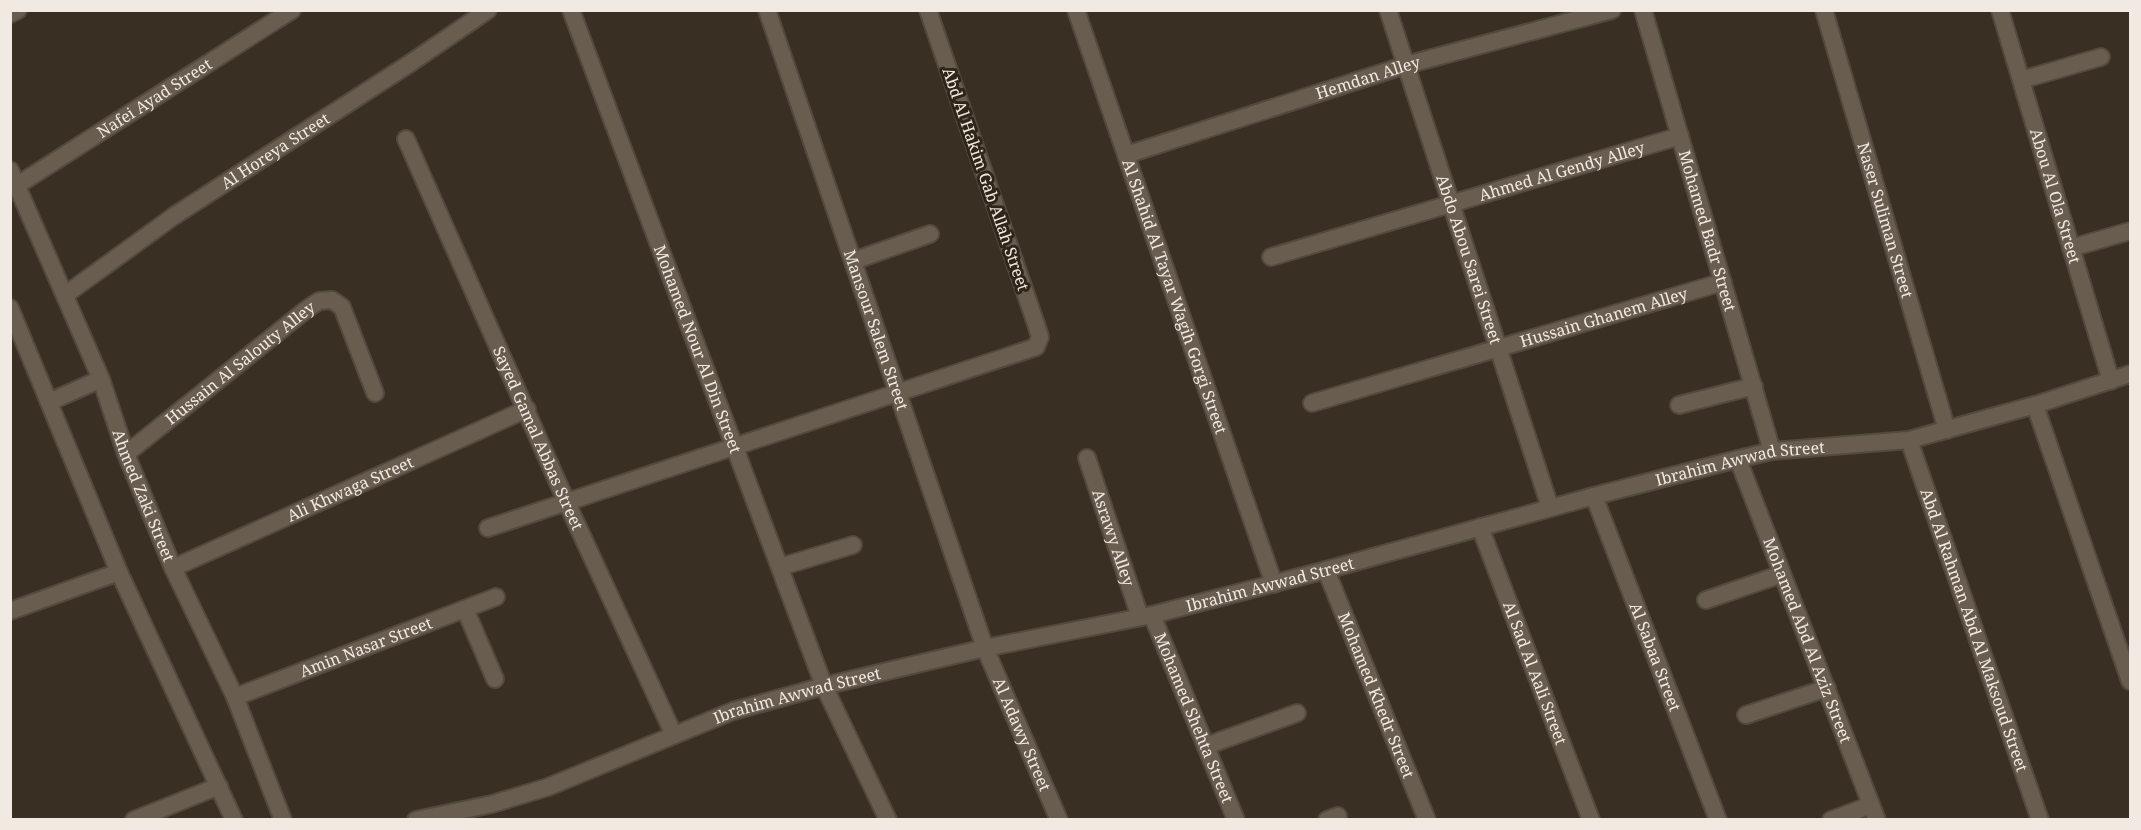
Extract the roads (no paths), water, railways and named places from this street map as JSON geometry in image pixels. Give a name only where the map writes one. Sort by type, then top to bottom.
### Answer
[{"type":"street","points":[[10,14],[18,10]]},
{"type":"street","name":"Nafei Ayad Street","points":[[16,186],[292,10]]},
{"type":"street","name":"Al Horeya Street","points":[[65,295],[174,216],[488,10]]},
{"type":"street","name":"Mohamed Nour Al Din Street","points":[[571,10],[824,686],[888,819]]},
{"type":"street","name":"Mansour Salem Street","points":[[767,10],[985,648]]},
{"type":"street","name":"Abd Al Hakim Gab Allah Street","points":[[898,392],[1036,347],[1040,337],[928,10]]},
{"type":"street","name":"Al Shahid Al Tayar Wagih Gorgi Street","points":[[1076,10],[1274,584]]},
{"type":"street","name":"Abdo Abou Sarei Street","points":[[1388,10],[1550,507]]},
{"type":"street","name":"Hemdan Alley","points":[[1125,155],[1406,65],[1612,10]]},
{"type":"street","name":"Mohamed Badr Street","points":[[1643,10],[1772,451]]},
{"type":"street","name":"Naser Suliman Street","points":[[1824,10],[1947,430]]},
{"type":"street","name":"Abou Al Ola Street","points":[[2000,10],[2111,381]]},
{"type":"street","points":[[2021,80],[2101,57]]},
{"type":"street","name":"Ahmed Al Gendy Alley","points":[[1271,258],[1680,136]]},
{"type":"street","name":"Sayed Gamal Abbas Street","points":[[406,139],[566,501],[674,735]]},
{"type":"street","name":"Ahmed Zaki Street","points":[[10,170],[101,379],[126,453],[173,568],[234,697],[283,819]]},
{"type":"street","points":[[2071,248],[2130,231]]},
{"type":"street","points":[[853,261],[930,234]]},
{"type":"street","name":"Hussain Ghanem Alley","points":[[1312,403],[1723,282]]},
{"type":"street","name":"Hussain Al Salouty Alley","points":[[126,453],[319,301],[332,300],[342,307],[375,393]]},
{"type":"street","points":[[10,308],[119,572],[234,819]]},
{"type":"street","name":"Ibrahim Awwad Street","points":[[416,819],[492,804],[538,790],[733,711],[824,686],[985,648],[1146,616],[1326,570],[1550,507],[1772,451],[1909,440],[2035,405],[2130,374]]},
{"type":"street","points":[[49,402],[101,379]]},
{"type":"street","points":[[1679,405],[1754,386]]},
{"type":"street","points":[[488,528],[898,392]]},
{"type":"street","points":[[2035,405],[2130,681]]},
{"type":"street","name":"Ali Khwaga Street","points":[[173,568],[527,409]]},
{"type":"street","name":"Abd Al Rahman Abd Al Maksoud Street","points":[[1909,440],[2040,819]]},
{"type":"street","name":"Asrawy Alley","points":[[1087,458],[1146,616]]},
{"type":"street","name":"Mohamed Abd Al Aziz Street","points":[[1738,459],[1874,812]]},
{"type":"street","name":"Al Sabaa Street","points":[[1594,496],[1718,819]]},
{"type":"street","name":"Al Sad Al Aali Street","points":[[1480,527],[1592,819]]},
{"type":"street","points":[[780,567],[853,545]]},
{"type":"street","name":"Mohamed Khedr Street","points":[[1326,570],[1427,819]]},
{"type":"street","points":[[10,611],[119,572]]},
{"type":"street","points":[[1706,600],[1782,574]]},
{"type":"street","name":"Amin Nasar Street","points":[[234,697],[496,597]]},
{"type":"street","points":[[465,609],[495,680]]},
{"type":"street","name":"Mohamed Shehta Street","points":[[1146,616],[1206,746],[1236,819]]},
{"type":"street","name":"Al Adawy Street","points":[[985,648],[1059,819]]},
{"type":"street","points":[[1746,715],[1827,688]]},
{"type":"street","points":[[1206,746],[1297,712]]},
{"type":"street","points":[[134,819],[219,786]]},
{"type":"street","points":[[1831,819],[1874,812]]}]
